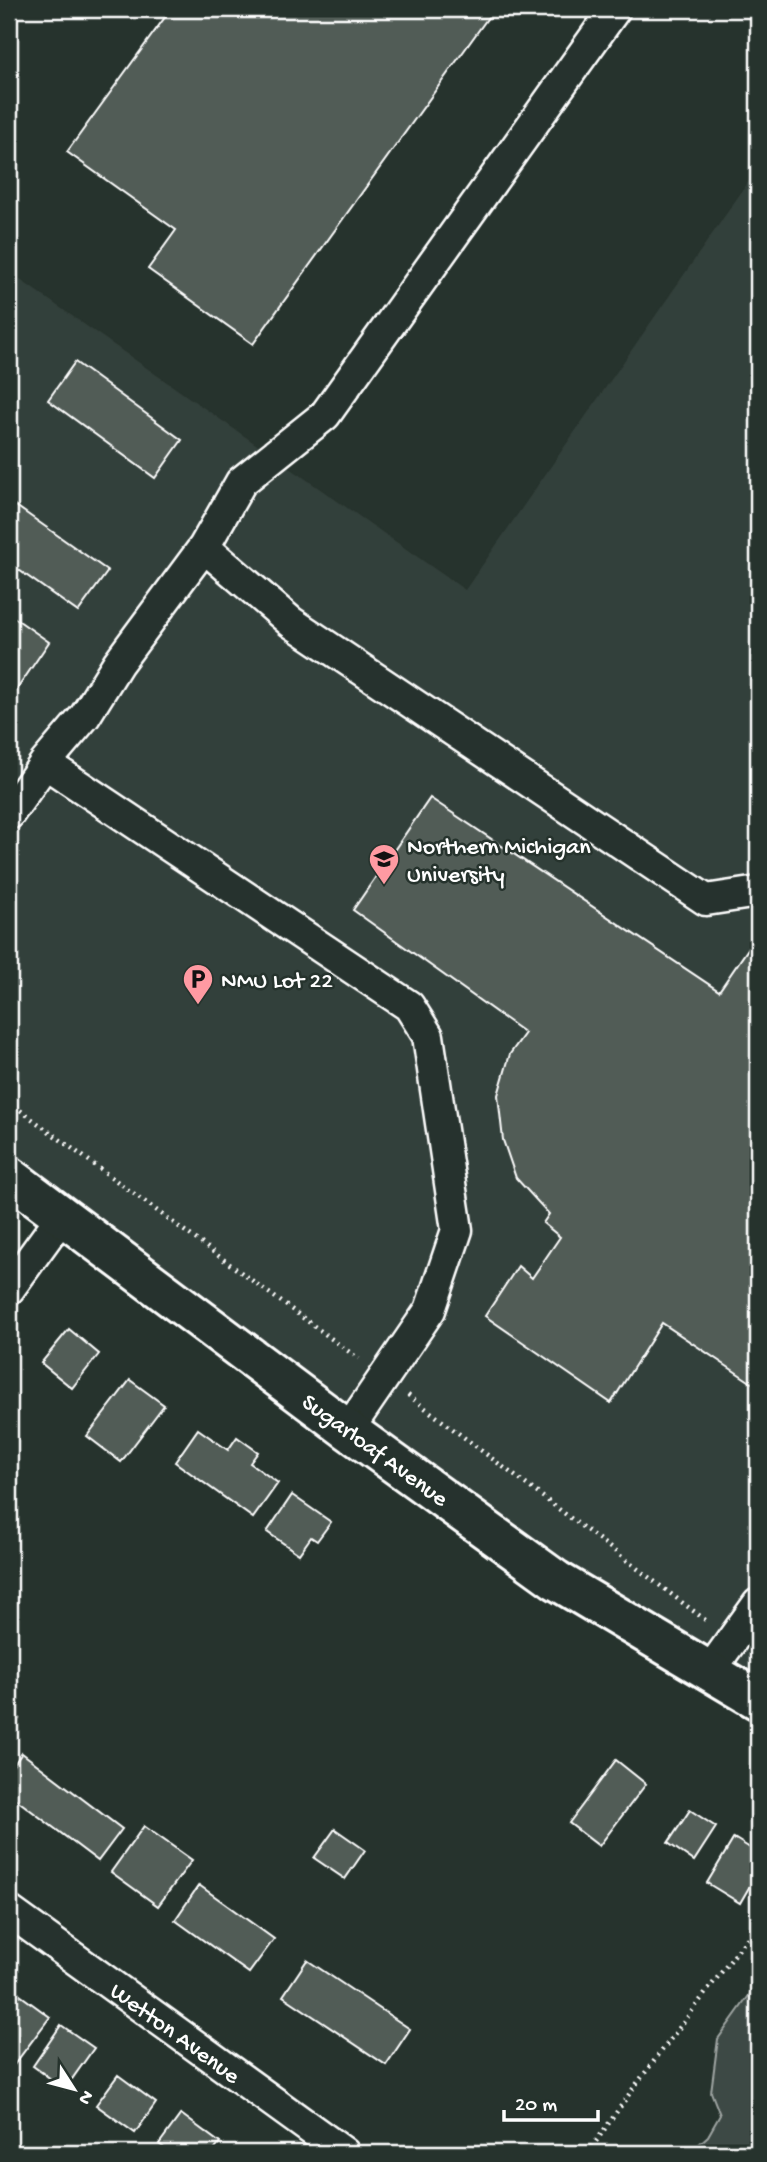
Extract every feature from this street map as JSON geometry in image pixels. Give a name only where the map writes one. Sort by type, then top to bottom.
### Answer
[{"type":"main road","name":"Sugarloaf Avenue","points":[[9,1176],[348,1430],[556,1580],[758,1700]]},
{"type":"street","points":[[9,814],[45,763],[85,716],[118,663],[204,547],[241,482],[325,415],[615,9]]},
{"type":"street","points":[[204,547],[291,622],[706,900],[758,892]]},
{"type":"street","points":[[45,763],[410,1006],[428,1036],[457,1230],[430,1310],[348,1430]]},
{"type":"street","points":[[9,1289],[62,1216]]},
{"type":"street","points":[[709,1672],[758,1604]]},
{"type":"street","name":"Wetton Avenue","points":[[9,1911],[344,2153]]},
{"type":"path","points":[[588,2153],[632,2090],[758,1924]]},
{"type":"shaded area","name":"Northern Michigan University","points":[[758,168],[758,1700],[9,1182],[9,272],[465,590]]},
{"type":"shaded area","points":[[758,1983],[758,2153],[689,2153],[708,2136],[720,2115],[711,2092],[718,2039]]},
{"type":"building","points":[[171,9],[494,9],[253,344],[148,269],[176,230],[67,152]]},
{"type":"building","points":[[75,362],[182,440],[155,478],[48,400]]},
{"type":"building","points":[[9,501],[108,571],[78,612],[9,563]]},
{"type":"building","points":[[9,614],[49,642],[9,701]]},
{"type":"building","points":[[430,798],[719,991],[752,943],[758,947],[758,1387],[662,1323],[611,1403],[485,1316],[518,1266],[532,1278],[560,1237],[543,1223],[549,1214],[516,1178],[503,1140],[498,1095],[510,1054],[525,1033],[353,910]]},
{"type":"building","points":[[69,1329],[99,1354],[72,1388],[41,1363]]},
{"type":"building","points":[[130,1380],[164,1405],[121,1462],[87,1436]]},
{"type":"building","points":[[198,1429],[228,1450],[237,1437],[258,1452],[250,1463],[278,1483],[253,1518],[175,1462]]},
{"type":"building","points":[[292,1495],[331,1522],[317,1541],[311,1537],[299,1554],[267,1532]]},
{"type":"building","points":[[9,1711],[19,1719],[9,1732]]},
{"type":"building","points":[[22,1753],[122,1829],[98,1861],[9,1794],[9,1771]]},
{"type":"building","points":[[616,1760],[646,1784],[599,1846],[569,1823]]},
{"type":"building","points":[[690,1810],[716,1827],[694,1861],[668,1843]]},
{"type":"building","points":[[144,1826],[192,1860],[158,1906],[111,1872]]},
{"type":"building","points":[[335,1829],[365,1850],[345,1879],[314,1858]]},
{"type":"building","points":[[734,1838],[758,1853],[758,1872],[740,1903],[707,1883]]},
{"type":"building","points":[[199,1885],[274,1939],[249,1973],[175,1920]]},
{"type":"building","points":[[307,1960],[410,2029],[386,2065],[283,1996]]},
{"type":"building","points":[[9,1987],[50,2017],[11,2069],[9,2068]]},
{"type":"building","points":[[61,2025],[94,2048],[65,2089],[33,2066]]},
{"type":"building","points":[[118,2075],[156,2103],[135,2133],[96,2105]]},
{"type":"building","points":[[181,2114],[220,2143],[212,2153],[171,2153],[159,2144]]},
{"type":"place","name":"Northern Michigan University","points":[[384,886]]},
{"type":"place","name":"NMU Lot 22","points":[[198,1006]]}]
